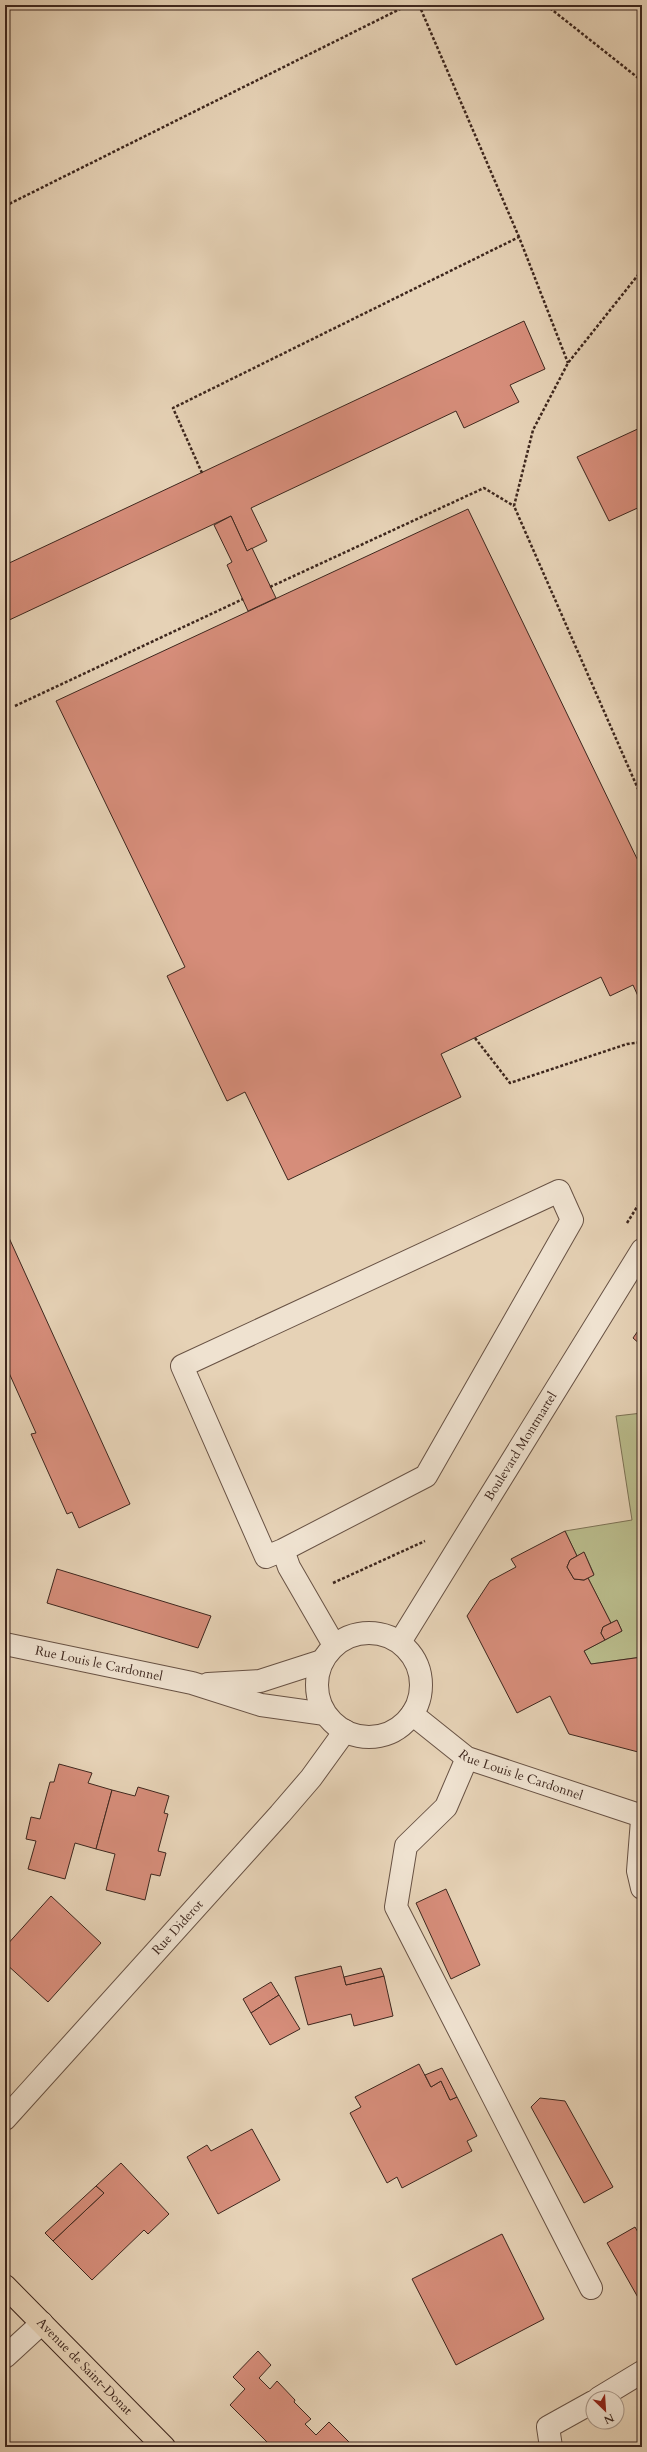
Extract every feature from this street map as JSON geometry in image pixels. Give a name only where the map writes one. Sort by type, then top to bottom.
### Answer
[{"type":"main road","name":"Avenue de Saint-Donat","points":[[5,2286],[164,2447]]},
{"type":"street","points":[[559,1191],[572,1220],[426,1476],[283,1550],[266,1557],[182,1366],[559,1191]]},
{"type":"street","name":"Boulevard Montmartel","points":[[400,1642],[635,1272],[642,1250]]},
{"type":"street","points":[[283,1550],[289,1567],[328,1653]]},
{"type":"street","name":"Rue Louis le Cardonnel","points":[[192,1683],[228,1684],[260,1681],[328,1653],[349,1636],[366,1632],[383,1634],[400,1642],[413,1657],[420,1675],[421,1688],[418,1702],[412,1714],[402,1725],[389,1733],[375,1737],[359,1736],[345,1731],[334,1724],[325,1714],[319,1702],[316,1688],[317,1674],[328,1653]]},
{"type":"street","name":"Rue Louis le Cardonnel","points":[[5,1644],[192,1683],[261,1705],[325,1714]]},
{"type":"street","name":"Rue Louis le Cardonnel","points":[[412,1714],[466,1758],[642,1816]]},
{"type":"street","name":"Rue Diderot","points":[[5,2119],[280,1814],[310,1778],[345,1731]]},
{"type":"street","points":[[466,1758],[446,1807],[406,1846],[396,1907],[591,2288]]},
{"type":"street","points":[[642,1820],[638,1871],[642,1888]]},
{"type":"street","points":[[5,2357],[42,2323]]},
{"type":"street","points":[[612,2390],[642,2372]]},
{"type":"street","points":[[551,2447],[548,2427],[585,2406]]},
{"type":"path","points":[[5,206],[408,5]]},
{"type":"path","points":[[419,5],[520,237],[568,363]]},
{"type":"path","points":[[546,5],[642,81]]},
{"type":"path","points":[[202,473],[173,408],[520,237]]},
{"type":"path","points":[[514,506],[533,430],[568,363],[642,270]]},
{"type":"path","points":[[270,587],[484,488],[514,506],[642,798]]},
{"type":"path","points":[[15,706],[243,600]]},
{"type":"path","points":[[475,1038],[510,1083],[628,1044],[642,1042]]},
{"type":"green space","points":[[642,1413],[642,1657],[591,1664],[584,1651],[622,1631],[617,1620],[611,1623],[588,1578],[594,1574],[584,1552],[577,1556],[565,1531],[632,1520],[616,1416]]},
{"type":"building","points":[[524,321],[545,369],[510,385],[519,402],[464,428],[456,411],[251,508],[267,541],[247,551],[231,516],[5,622],[5,565]]},
{"type":"building","points":[[642,427],[642,506],[609,521],[577,457]]},
{"type":"building","points":[[468,509],[642,869],[642,1005],[633,985],[610,996],[601,977],[441,1054],[461,1097],[288,1180],[245,1092],[227,1101],[167,976],[185,967],[56,701]]},
{"type":"building","points":[[231,516],[247,551],[252,548],[276,598],[248,611],[227,565],[232,562],[214,525]]},
{"type":"building","points":[[5,1229],[130,1504],[79,1528],[72,1512],[67,1514],[31,1434],[36,1433],[5,1364]]},
{"type":"building","points":[[642,1325],[642,1343],[641,1345],[633,1338]]},
{"type":"building","points":[[565,1531],[577,1556],[570,1560],[567,1567],[574,1579],[584,1580],[588,1578],[611,1623],[603,1627],[601,1633],[605,1640],[584,1651],[591,1664],[642,1657],[642,1753],[569,1734],[550,1696],[517,1713],[467,1616],[490,1581],[516,1567],[511,1559]]},
{"type":"building","points":[[584,1552],[594,1575],[584,1580],[574,1579],[567,1567],[570,1560]]},
{"type":"building","points":[[57,1569],[211,1616],[198,1648],[47,1603]]},
{"type":"building","points":[[617,1620],[622,1631],[605,1640],[601,1633],[603,1627]]},
{"type":"building","points":[[59,1764],[92,1773],[88,1783],[112,1790],[96,1849],[75,1843],[65,1879],[28,1869],[36,1841],[26,1839],[31,1817],[40,1819],[50,1782],[54,1782]]},
{"type":"building","points":[[138,1787],[169,1796],[164,1813],[168,1814],[158,1851],[166,1853],[160,1876],[151,1874],[145,1900],[106,1890],[115,1854],[96,1849],[112,1790],[135,1796]]},
{"type":"building","points":[[446,1889],[480,1965],[451,1979],[416,1903]]},
{"type":"building","points":[[51,1896],[101,1943],[48,2002],[5,1963],[5,1947]]},
{"type":"building","points":[[341,1966],[346,1985],[384,1976],[393,2016],[354,2026],[351,2014],[308,2025],[295,1977]]},
{"type":"building","points":[[381,1968],[384,1976],[346,1985],[344,1977]]},
{"type":"building","points":[[271,1982],[279,1995],[251,2013],[243,1999]]},
{"type":"building","points":[[279,1995],[300,2029],[270,2045],[251,2013]]},
{"type":"building","points":[[419,2064],[431,2087],[441,2081],[450,2100],[457,2097],[477,2136],[467,2141],[472,2151],[402,2188],[397,2177],[387,2183],[350,2113],[361,2107],[355,2097]]},
{"type":"building","points":[[442,2068],[457,2097],[450,2100],[441,2081],[431,2087],[425,2075]]},
{"type":"building","points":[[540,2098],[565,2101],[613,2187],[584,2203],[531,2107]]},
{"type":"building","points":[[252,2129],[280,2180],[218,2214],[187,2157],[207,2145],[211,2151]]},
{"type":"building","points":[[121,2163],[169,2214],[148,2234],[144,2230],[92,2280],[53,2241],[104,2193],[96,2186]]},
{"type":"building","points":[[96,2186],[104,2193],[53,2241],[45,2233]]},
{"type":"building","points":[[635,2227],[642,2239],[642,2337],[640,2301],[607,2243]]},
{"type":"building","points":[[502,2234],[544,2319],[456,2365],[412,2279]]},
{"type":"building","points":[[258,2351],[271,2365],[259,2378],[270,2389],[277,2381],[295,2400],[294,2402],[311,2419],[305,2424],[316,2435],[329,2422],[354,2447],[272,2447],[230,2405],[245,2389],[233,2377]]}]
